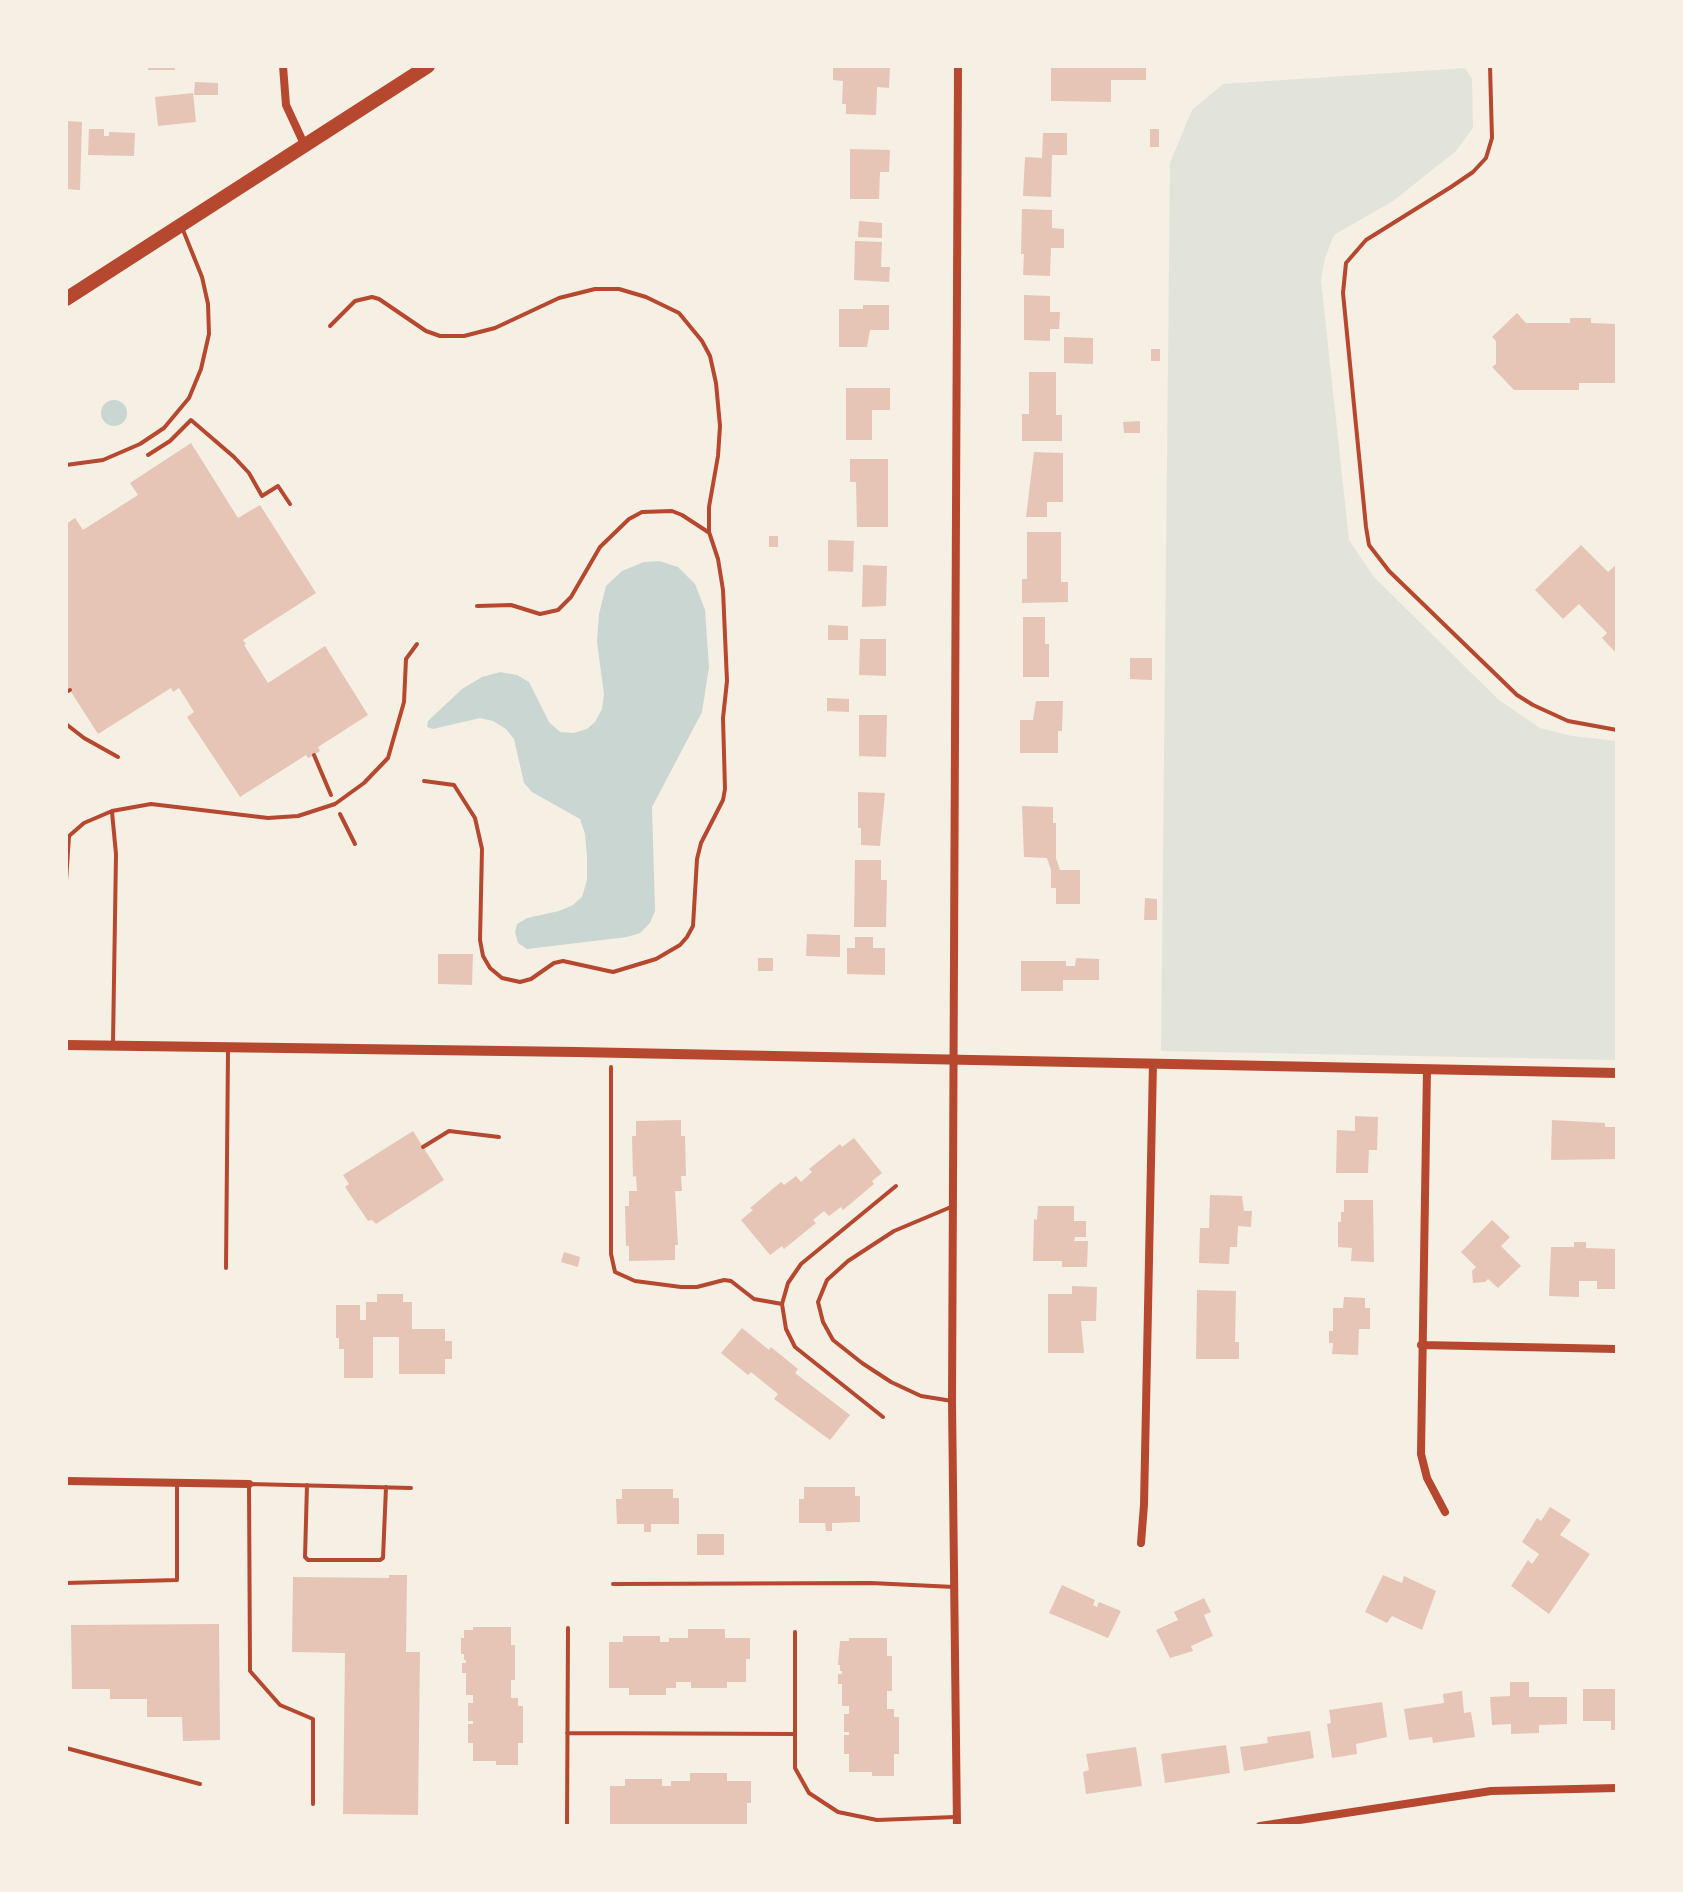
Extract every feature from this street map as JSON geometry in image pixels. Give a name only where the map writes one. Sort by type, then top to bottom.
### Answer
[{"type":"main road","points":[[66,299],[428,66]]},
{"type":"street","points":[[283,66],[286,105],[305,146]]},
{"type":"street","points":[[956,1822],[952,1401],[958,66]]},
{"type":"street","points":[[66,1045],[1617,1073]]},
{"type":"street","points":[[1141,1543],[1153,1063]]},
{"type":"street","points":[[1427,1069],[1421,1454],[1427,1478],[1445,1512]]},
{"type":"street","points":[[1421,1345],[1617,1349]]},
{"type":"street","points":[[66,1481],[249,1484]]},
{"type":"street","points":[[1260,1826],[1491,1791],[1617,1788]]},
{"type":"lane","points":[[1490,66],[1492,138],[1486,158],[1473,172],[1366,240],[1346,263],[1343,293],[1369,545],[1389,571],[1509,689],[1533,705],[1568,721],[1617,730]]},
{"type":"lane","points":[[66,465],[103,460],[140,444],[164,428],[189,398],[201,369],[209,334],[208,304],[202,277],[181,225]]},
{"type":"lane","points":[[66,881],[69,836],[84,823],[112,811],[151,804],[268,818],[298,816],[335,804],[364,783],[388,758],[404,702],[406,659],[417,644]]},
{"type":"lane","points":[[112,811],[116,854],[113,1045]]},
{"type":"lane","points":[[226,1268],[228,1048]]},
{"type":"lane","points":[[952,1401],[921,1396],[891,1382],[862,1363],[833,1340],[823,1322],[818,1302],[827,1280],[848,1261],[894,1231],[954,1206]]},
{"type":"lane","points":[[66,1583],[177,1580],[177,1483]]},
{"type":"lane","points":[[313,1804],[313,1719],[280,1705],[250,1671],[249,1484],[411,1488]]},
{"type":"lane","points":[[307,1485],[305,1557],[323,1560],[383,1558],[386,1487]]},
{"type":"lane","points":[[613,1584],[871,1583],[954,1587]]},
{"type":"lane","points":[[567,1826],[568,1628]]},
{"type":"lane","points":[[795,1632],[795,1768],[809,1793],[838,1812],[877,1820],[956,1822]]},
{"type":"lane","points":[[567,1733],[795,1734]]},
{"type":"lane","points":[[66,1748],[200,1784]]},
{"type":"path","points":[[330,326],[362,298],[379,299],[426,331],[453,337],[483,333],[559,298],[595,289],[619,289],[663,304],[679,313],[710,356],[716,383],[720,426],[709,507],[709,532],[718,559],[723,590],[727,681],[723,718],[725,789],[723,800],[701,843],[697,859],[693,926],[680,945],[656,959],[613,972],[563,961],[554,963],[531,979],[520,982],[502,978],[490,968],[483,956],[480,940],[482,849],[475,818],[454,785],[424,781]]},
{"type":"path","points":[[140,459],[170,441],[191,420],[249,473],[262,496],[278,486],[290,504]]},
{"type":"path","points":[[477,606],[511,605],[540,614],[558,610],[571,597],[600,547],[629,519],[642,512],[672,511],[709,532]]},
{"type":"path","points":[[66,724],[118,757]]},
{"type":"path","points":[[314,755],[355,844]]},
{"type":"path","points":[[611,1053],[611,1254],[615,1272],[635,1281],[681,1287],[731,1281],[754,1299],[782,1304]]},
{"type":"path","points":[[423,1147],[449,1131],[499,1137]]},
{"type":"path","points":[[883,1417],[795,1347],[786,1329],[782,1304],[788,1283],[801,1264],[896,1186]]},
{"type":"shaded area","points":[[1465,68],[1472,79],[1473,128],[1456,151],[1393,201],[1334,235],[1325,258],[1321,280],[1349,540],[1374,577],[1499,700],[1540,728],[1572,736],[1617,741],[1617,1060],[1161,1051],[1170,163],[1192,110],[1223,84]]},
{"type":"shaded area","points":[[114,400],[123,404],[127,413],[123,422],[114,426],[105,422],[101,413],[105,404]]},
{"type":"shaded area","points":[[659,561],[678,567],[695,584],[705,610],[709,667],[702,712],[652,807],[655,911],[650,923],[640,933],[627,937],[527,949],[518,943],[515,932],[517,924],[527,918],[559,911],[582,897],[587,880],[587,856],[580,819],[532,792],[524,783],[514,739],[506,729],[480,718],[433,729],[427,727],[428,721],[462,689],[482,677],[500,672],[517,675],[529,682],[549,722],[560,732],[574,733],[587,729],[602,709],[604,694],[597,642],[599,614],[606,586],[622,571],[644,562]]},
{"type":"building","points":[[148,66],[175,66],[175,70],[148,70]]},
{"type":"building","points":[[833,66],[890,66],[889,88],[877,87],[876,115],[846,114],[846,104],[842,104],[843,81],[833,80]]},
{"type":"building","points":[[1051,66],[1146,66],[1146,80],[1111,80],[1111,102],[1051,101]]},
{"type":"building","points":[[195,82],[218,83],[218,95],[194,95]]},
{"type":"building","points":[[193,93],[196,122],[158,126],[155,97]]},
{"type":"building","points":[[66,121],[82,122],[80,190],[66,189]]},
{"type":"building","points":[[89,129],[104,129],[104,136],[109,136],[109,132],[135,133],[134,156],[88,155]]},
{"type":"building","points":[[1150,129],[1159,129],[1159,147],[1150,147]]},
{"type":"building","points":[[1043,133],[1067,133],[1067,155],[1052,155],[1051,197],[1023,196],[1025,157],[1042,158]]},
{"type":"building","points":[[850,149],[890,150],[889,172],[880,172],[879,199],[850,199]]},
{"type":"building","points":[[1022,209],[1052,210],[1052,228],[1064,229],[1064,248],[1051,248],[1050,276],[1023,275]]},
{"type":"building","points":[[859,221],[882,223],[882,238],[858,237]]},
{"type":"building","points":[[855,241],[882,242],[881,267],[890,267],[889,282],[854,280]]},
{"type":"building","points":[[1024,295],[1050,296],[1050,312],[1060,312],[1059,329],[1050,329],[1050,341],[1024,340]]},
{"type":"building","points":[[863,305],[889,305],[889,330],[870,330],[867,347],[839,347],[839,309],[863,309]]},
{"type":"building","points":[[1517,313],[1526,323],[1570,323],[1570,318],[1591,318],[1591,323],[1617,324],[1617,383],[1579,383],[1579,390],[1514,390],[1492,367],[1496,364],[1496,341],[1492,337]]},
{"type":"building","points":[[1064,337],[1093,338],[1093,364],[1064,363]]},
{"type":"building","points":[[1151,349],[1160,349],[1160,361],[1151,361]]},
{"type":"building","points":[[1029,372],[1056,372],[1056,415],[1062,415],[1062,441],[1022,441],[1022,414],[1029,414]]},
{"type":"building","points":[[846,388],[890,388],[890,410],[872,410],[872,440],[846,440]]},
{"type":"building","points":[[1140,421],[1140,433],[1124,433],[1123,422]]},
{"type":"building","points":[[191,443],[238,518],[260,505],[316,593],[243,640],[268,683],[325,646],[368,715],[318,747],[320,751],[314,755],[308,758],[306,755],[240,797],[187,717],[194,712],[179,688],[173,692],[171,688],[98,734],[66,684],[66,524],[75,518],[83,530],[138,495],[130,483]]},
{"type":"building","points":[[1034,452],[1063,453],[1063,502],[1047,502],[1047,517],[1026,517]]},
{"type":"building","points":[[850,459],[888,459],[888,527],[857,527],[856,482],[850,482]]},
{"type":"building","points":[[1027,532],[1061,532],[1061,582],[1068,582],[1068,602],[1022,603],[1022,579],[1027,579]]},
{"type":"building","points":[[769,536],[778,536],[778,547],[769,547]]},
{"type":"building","points":[[828,540],[854,541],[853,572],[828,571]]},
{"type":"building","points":[[1581,545],[1608,572],[1617,564],[1617,654],[1602,638],[1607,633],[1579,604],[1563,619],[1535,590]]},
{"type":"building","points":[[863,565],[887,566],[886,606],[862,607]]},
{"type":"building","points":[[1023,617],[1045,617],[1049,677],[1023,677]]},
{"type":"building","points":[[828,625],[848,626],[848,640],[828,640]]},
{"type":"building","points":[[860,639],[886,639],[886,676],[859,675]]},
{"type":"building","points":[[1130,658],[1152,658],[1152,680],[1130,679]]},
{"type":"building","points":[[827,698],[849,699],[849,712],[827,711]]},
{"type":"building","points":[[1036,701],[1063,701],[1058,753],[1020,753],[1020,720],[1033,720]]},
{"type":"building","points":[[859,715],[887,715],[886,757],[859,756]]},
{"type":"building","points":[[858,792],[885,793],[880,846],[861,845]]},
{"type":"building","points":[[1022,806],[1053,807],[1056,858],[1060,870],[1080,870],[1080,904],[1056,904],[1056,888],[1051,888],[1047,858],[1024,857]]},
{"type":"building","points":[[855,860],[881,860],[881,880],[887,880],[886,927],[854,927]]},
{"type":"building","points":[[1145,898],[1157,899],[1157,920],[1144,920]]},
{"type":"building","points":[[807,934],[840,935],[840,957],[806,956]]},
{"type":"building","points":[[855,937],[873,937],[873,948],[885,948],[885,975],[847,974],[847,948],[855,948]]},
{"type":"building","points":[[438,954],[473,954],[472,985],[438,984]]},
{"type":"building","points":[[758,958],[773,958],[773,971],[758,971]]},
{"type":"building","points":[[1076,958],[1099,959],[1099,980],[1063,980],[1063,991],[1021,991],[1021,961],[1066,961],[1066,966],[1075,966]]},
{"type":"building","points":[[1355,1116],[1378,1117],[1377,1150],[1369,1150],[1368,1173],[1336,1173],[1337,1130],[1355,1131]]},
{"type":"building","points":[[681,1120],[681,1136],[685,1136],[686,1176],[681,1176],[682,1191],[675,1191],[678,1245],[675,1245],[675,1260],[629,1261],[625,1206],[629,1206],[629,1191],[637,1191],[636,1176],[633,1177],[632,1136],[636,1136],[636,1121]]},
{"type":"building","points":[[1552,1120],[1605,1123],[1605,1127],[1617,1127],[1617,1159],[1551,1160]]},
{"type":"building","points":[[413,1131],[444,1180],[376,1224],[368,1221],[345,1187],[349,1184],[343,1175]]},
{"type":"building","points":[[854,1138],[882,1173],[872,1181],[874,1184],[843,1210],[841,1207],[829,1216],[824,1211],[813,1220],[816,1223],[784,1249],[782,1246],[770,1255],[741,1220],[753,1210],[750,1208],[781,1182],[784,1185],[796,1176],[801,1182],[812,1172],[809,1169],[840,1144],[842,1147]]},
{"type":"building","points":[[1210,1195],[1242,1196],[1244,1211],[1252,1211],[1251,1227],[1238,1226],[1237,1247],[1230,1247],[1229,1264],[1199,1263],[1200,1228],[1209,1228]]},
{"type":"building","points":[[1344,1200],[1373,1200],[1374,1262],[1351,1261],[1352,1248],[1338,1247],[1338,1222],[1341,1222],[1341,1212],[1344,1212]]},
{"type":"building","points":[[1038,1206],[1074,1206],[1074,1221],[1086,1221],[1086,1237],[1075,1237],[1074,1241],[1088,1241],[1087,1267],[1062,1267],[1062,1261],[1033,1261],[1034,1219],[1037,1220]]},
{"type":"building","points":[[1492,1220],[1510,1237],[1501,1246],[1521,1266],[1498,1288],[1488,1279],[1473,1283],[1472,1271],[1476,1267],[1461,1252]]},
{"type":"building","points":[[1574,1242],[1586,1242],[1586,1248],[1617,1249],[1617,1289],[1597,1289],[1597,1281],[1579,1281],[1579,1297],[1549,1296],[1551,1247],[1574,1247]]},
{"type":"building","points":[[564,1252],[580,1257],[578,1267],[561,1262]]},
{"type":"building","points":[[1072,1286],[1097,1287],[1096,1321],[1081,1321],[1084,1353],[1048,1353],[1048,1294],[1072,1294]]},
{"type":"building","points":[[1197,1290],[1236,1291],[1235,1342],[1239,1342],[1239,1359],[1196,1359]]},
{"type":"building","points":[[377,1294],[403,1294],[403,1302],[412,1302],[412,1329],[445,1329],[445,1341],[452,1341],[452,1359],[445,1359],[445,1374],[399,1374],[399,1337],[373,1337],[373,1378],[344,1378],[344,1349],[339,1349],[339,1338],[336,1338],[336,1305],[360,1305],[360,1320],[366,1320],[366,1302],[377,1302]]},
{"type":"building","points":[[1344,1297],[1365,1298],[1365,1308],[1370,1308],[1370,1329],[1359,1329],[1358,1355],[1332,1354],[1333,1343],[1329,1343],[1329,1331],[1333,1331],[1333,1308],[1343,1308]]},
{"type":"building","points":[[742,1328],[769,1350],[771,1347],[798,1369],[795,1373],[850,1415],[830,1440],[774,1399],[778,1394],[751,1372],[748,1375],[721,1353]]},
{"type":"building","points":[[804,1487],[855,1487],[855,1496],[860,1496],[860,1522],[832,1523],[832,1531],[826,1531],[825,1523],[799,1523],[799,1499],[804,1499]]},
{"type":"building","points":[[622,1489],[673,1489],[673,1498],[679,1498],[679,1524],[651,1524],[651,1532],[644,1532],[644,1524],[617,1524],[616,1499],[622,1499]]},
{"type":"building","points":[[1550,1507],[1571,1520],[1560,1535],[1590,1554],[1549,1614],[1511,1586],[1528,1560],[1532,1564],[1539,1554],[1522,1542],[1537,1518],[1541,1521]]},
{"type":"building","points":[[697,1534],[724,1534],[724,1555],[697,1555]]},
{"type":"building","points":[[389,1575],[407,1575],[406,1652],[420,1652],[418,1815],[343,1814],[345,1653],[292,1652],[293,1577],[389,1578]]},
{"type":"building","points":[[1383,1575],[1402,1583],[1404,1576],[1436,1591],[1422,1630],[1392,1616],[1387,1623],[1365,1612]]},
{"type":"building","points":[[1062,1585],[1095,1600],[1093,1605],[1097,1607],[1099,1602],[1121,1611],[1108,1638],[1049,1613]]},
{"type":"building","points":[[1204,1598],[1211,1612],[1204,1615],[1213,1636],[1191,1646],[1193,1651],[1170,1658],[1156,1630],[1178,1620],[1174,1612]]},
{"type":"building","points":[[219,1624],[220,1740],[183,1741],[182,1717],[147,1717],[147,1699],[110,1699],[110,1689],[72,1689],[71,1625]]},
{"type":"building","points":[[473,1627],[511,1627],[511,1645],[515,1645],[515,1680],[511,1680],[511,1698],[518,1698],[518,1706],[523,1706],[523,1743],[518,1743],[518,1765],[473,1761],[473,1743],[468,1743],[468,1724],[473,1724],[473,1721],[468,1721],[468,1703],[473,1703],[473,1695],[466,1695],[466,1673],[462,1673],[462,1663],[466,1660],[461,1654],[461,1638],[464,1638],[464,1630],[473,1630]]},
{"type":"building","points":[[688,1629],[725,1629],[725,1638],[750,1638],[746,1682],[727,1682],[727,1688],[691,1688],[691,1682],[676,1682],[676,1688],[666,1688],[666,1695],[629,1695],[629,1688],[609,1688],[609,1642],[623,1642],[623,1636],[660,1636],[660,1642],[669,1642],[669,1638],[688,1638]]},
{"type":"building","points":[[849,1638],[887,1638],[887,1656],[892,1656],[892,1691],[887,1691],[887,1709],[894,1709],[894,1717],[899,1717],[899,1754],[894,1754],[894,1776],[849,1772],[849,1754],[844,1754],[844,1735],[849,1735],[849,1732],[844,1732],[844,1714],[849,1714],[849,1706],[842,1706],[842,1684],[838,1684],[838,1674],[842,1671],[838,1665],[840,1641],[849,1641]]},
{"type":"building","points":[[1510,1682],[1529,1682],[1529,1697],[1567,1697],[1567,1724],[1539,1725],[1539,1733],[1511,1734],[1511,1724],[1492,1725],[1490,1697],[1510,1696]]},
{"type":"building","points":[[1583,1689],[1617,1689],[1617,1730],[1611,1730],[1611,1721],[1583,1721]]},
{"type":"building","points":[[1462,1691],[1464,1713],[1471,1712],[1475,1737],[1433,1743],[1432,1737],[1409,1740],[1404,1709],[1444,1703],[1443,1694]]},
{"type":"building","points":[[1382,1702],[1387,1737],[1356,1744],[1357,1754],[1332,1758],[1327,1724],[1331,1723],[1329,1710]]},
{"type":"building","points":[[1310,1731],[1314,1758],[1244,1771],[1240,1747],[1268,1743],[1267,1737]]},
{"type":"building","points":[[1226,1745],[1230,1773],[1165,1783],[1161,1754]]},
{"type":"building","points":[[1136,1747],[1142,1786],[1086,1794],[1083,1772],[1089,1770],[1086,1754]]},
{"type":"building","points":[[690,1773],[727,1773],[727,1781],[751,1781],[747,1825],[610,1826],[610,1786],[625,1786],[625,1779],[662,1779],[662,1786],[671,1786],[671,1781],[690,1781]]}]
